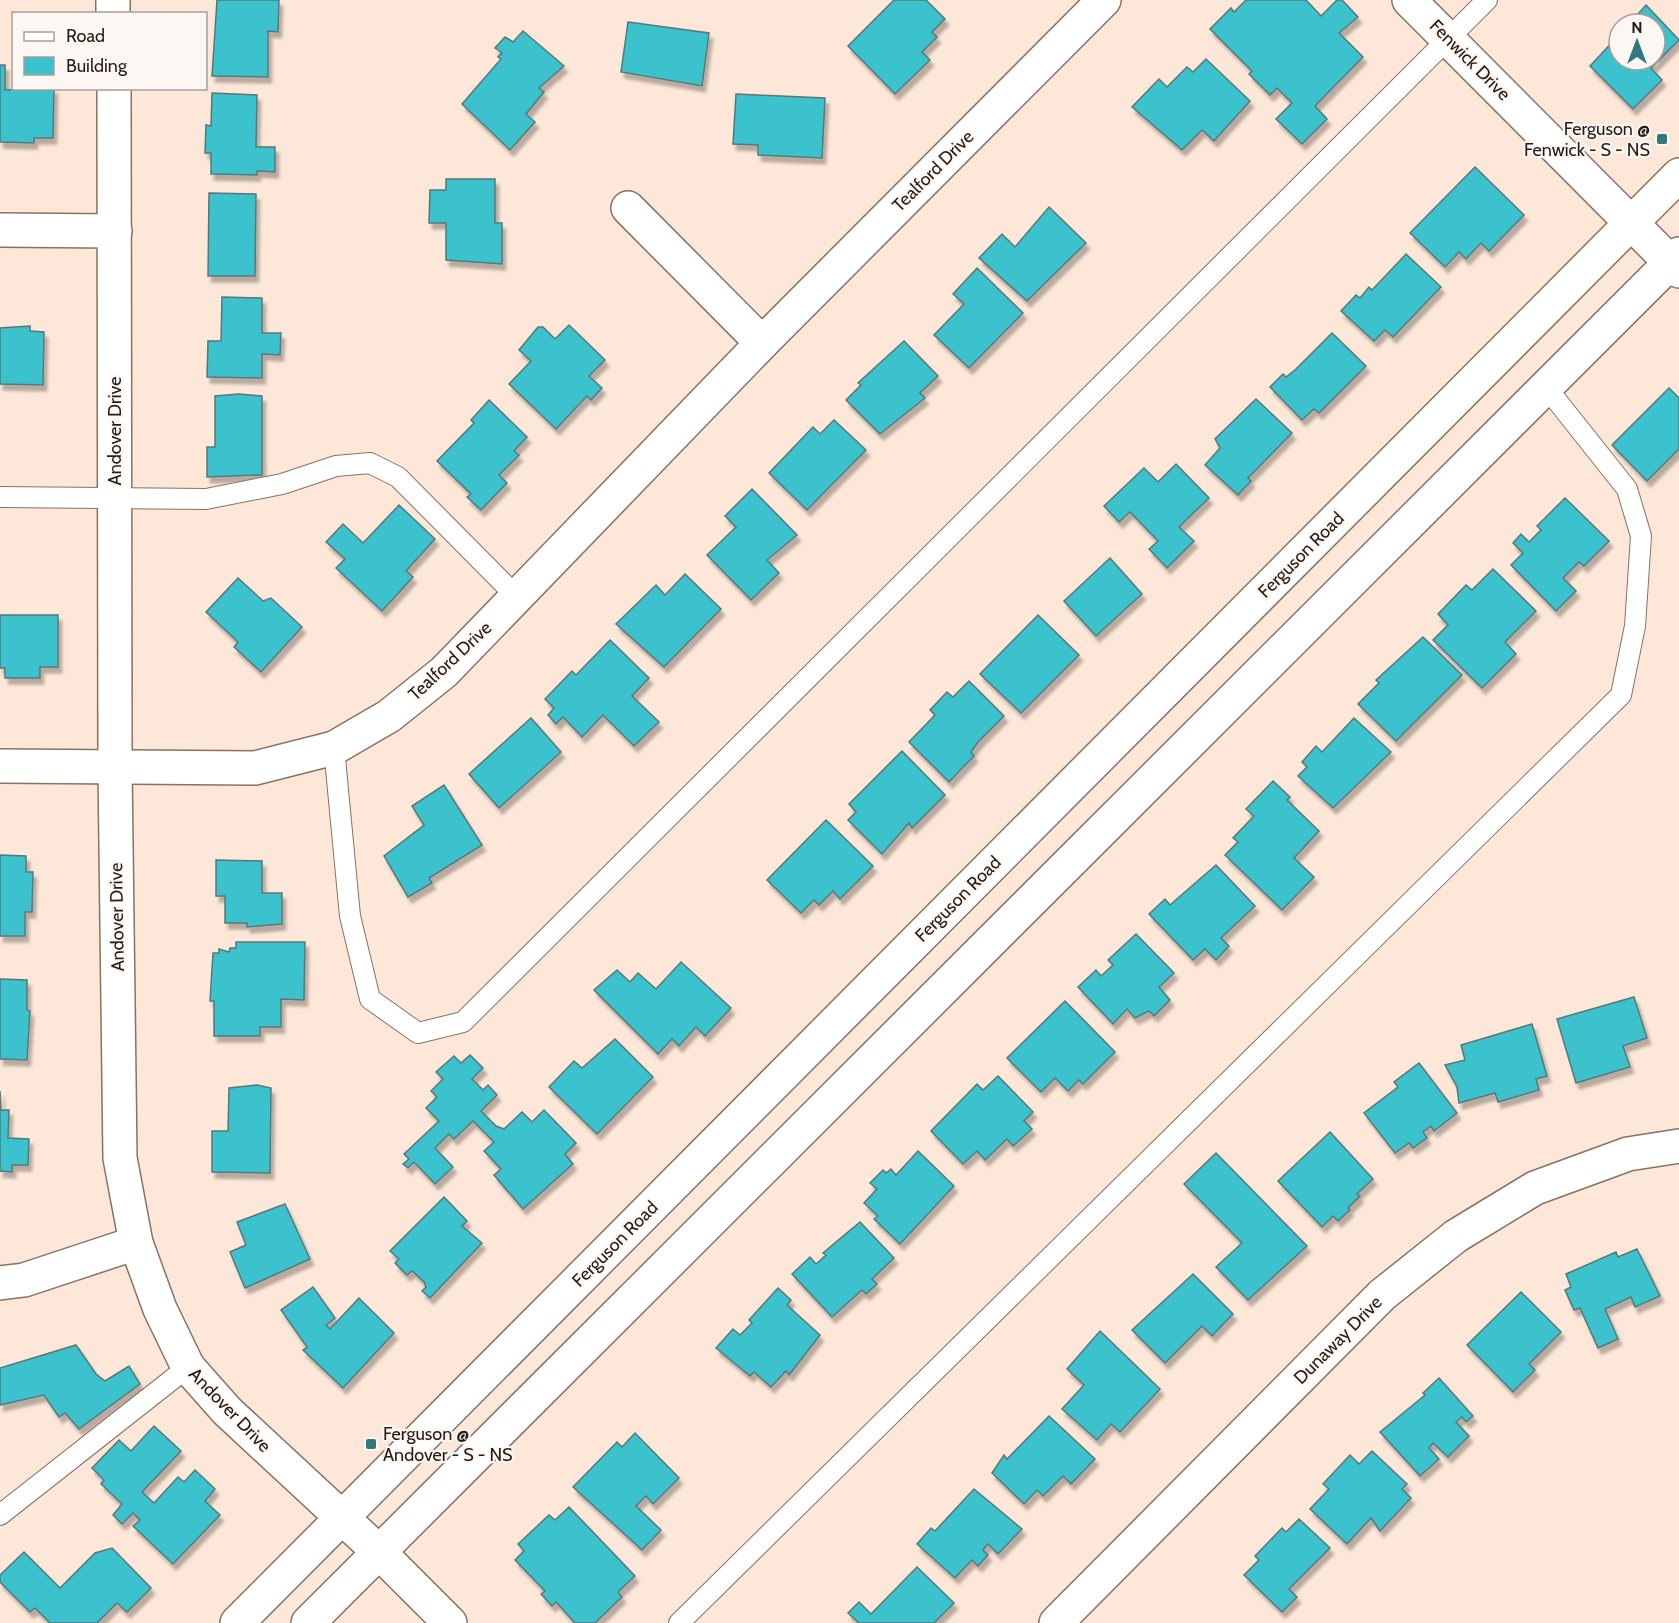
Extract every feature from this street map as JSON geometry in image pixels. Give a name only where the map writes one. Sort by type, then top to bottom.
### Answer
[{"type":"street","name":"Tealford Drive","points":[[0,766],[255,768],[334,748],[389,716],[444,672],[762,342],[1104,0]]},
{"type":"street","name":"Fenwick Drive","points":[[1409,0],[1632,223],[1676,262]]},
{"type":"street","name":"Andover Drive","points":[[114,90],[115,768],[120,1158],[136,1243],[160,1309],[188,1367],[227,1412],[379,1552],[450,1623]]},
{"type":"street","name":"Ferguson Road","points":[[237,1623],[1679,175]]},
{"type":"street","points":[[628,208],[762,342]]},
{"type":"street","points":[[0,230],[115,231]]},
{"type":"street","points":[[308,1623],[1546,387],[1676,262]]},
{"type":"street","points":[[990,867],[1027,905]]},
{"type":"street","name":"Dunaway Drive","points":[[1056,1623],[1382,1295],[1456,1236],[1535,1188],[1628,1154],[1679,1146]]},
{"type":"street","points":[[0,1283],[24,1280],[136,1243]]},
{"type":"lane","points":[[334,748],[350,916],[370,999],[418,1033],[463,1022],[1446,37],[1486,0]]},
{"type":"lane","points":[[679,1623],[1621,695],[1635,626],[1641,536],[1627,489],[1546,387]]},
{"type":"lane","points":[[0,497],[206,499],[282,484],[336,466],[370,463],[398,477],[517,597]]},
{"type":"lane","points":[[0,1515],[188,1367]]},
{"type":"building","points":[[217,0],[279,0],[278,32],[268,31],[268,77],[212,76]]},
{"type":"building","points":[[894,0],[926,0],[945,19],[932,32],[937,37],[922,52],[930,60],[895,94],[848,46]]},
{"type":"building","points":[[1246,0],[1306,0],[1321,16],[1337,0],[1342,0],[1358,17],[1339,33],[1363,57],[1315,106],[1327,119],[1302,144],[1276,119],[1292,103],[1277,88],[1270,95],[1249,74],[1252,71],[1210,29],[1231,8],[1234,12]]},
{"type":"building","points":[[1646,5],[1653,12],[1640,12]]},
{"type":"building","points":[[628,22],[709,33],[702,86],[621,72]]},
{"type":"building","points":[[1667,27],[1679,40],[1667,52]]},
{"type":"building","points":[[523,31],[564,66],[539,88],[544,92],[526,114],[535,122],[510,150],[462,104],[501,59],[498,57],[502,53],[495,48],[505,37],[513,42]]},
{"type":"building","points":[[1607,48],[1607,72],[1655,72],[1662,80],[1633,109],[1590,66]]},
{"type":"building","points":[[1206,59],[1250,101],[1214,141],[1202,130],[1182,150],[1132,107],[1159,79],[1167,87],[1187,67],[1193,72]]},
{"type":"building","points":[[0,65],[5,65],[5,90],[54,90],[53,138],[34,138],[34,143],[0,142]]},
{"type":"building","points":[[212,93],[257,95],[256,147],[275,147],[275,172],[257,171],[257,175],[211,174],[211,153],[205,153],[206,125],[211,126]]},
{"type":"building","points":[[736,94],[825,98],[822,158],[758,155],[758,145],[733,144]]},
{"type":"building","points":[[1475,167],[1524,215],[1489,251],[1481,243],[1466,259],[1459,252],[1445,267],[1410,233]]},
{"type":"building","points":[[446,179],[495,179],[495,223],[502,223],[502,264],[446,260],[446,223],[429,223],[430,190],[446,190]]},
{"type":"building","points":[[209,193],[256,194],[255,276],[208,276]]},
{"type":"building","points":[[1049,207],[1086,243],[1027,301],[979,258],[1002,234],[1015,247]]},
{"type":"building","points":[[1406,254],[1441,287],[1393,337],[1385,330],[1374,341],[1341,311],[1356,295],[1360,298],[1369,287],[1372,290]]},
{"type":"building","points":[[977,268],[1023,313],[969,368],[934,335],[964,304],[953,294]]},
{"type":"building","points":[[222,297],[262,298],[262,333],[281,333],[280,355],[262,354],[262,378],[207,377],[208,341],[221,341]]},
{"type":"building","points":[[569,325],[605,360],[589,376],[602,388],[591,400],[587,396],[556,429],[509,384],[531,361],[519,350],[538,327],[543,327],[555,339]]},
{"type":"building","points":[[30,326],[30,331],[44,332],[43,385],[0,384],[0,328]]},
{"type":"building","points":[[1332,333],[1366,366],[1319,413],[1314,409],[1302,420],[1270,387],[1283,374],[1286,377],[1296,369]]},
{"type":"building","points":[[904,341],[938,376],[920,393],[925,398],[880,434],[846,400],[861,385],[858,383]]},
{"type":"building","points":[[1669,388],[1679,398],[1679,449],[1647,481],[1612,445]]},
{"type":"building","points":[[239,394],[262,396],[262,475],[207,477],[207,447],[215,447],[215,396]]},
{"type":"building","points":[[1256,399],[1292,433],[1248,478],[1251,481],[1238,495],[1205,465],[1220,448],[1215,439]]},
{"type":"building","points":[[489,400],[527,437],[514,451],[519,455],[499,475],[507,483],[481,510],[467,497],[471,494],[437,461],[474,423],[471,420]]},
{"type":"building","points":[[834,420],[866,450],[807,510],[769,473],[813,427],[820,434]]},
{"type":"building","points":[[1176,464],[1209,498],[1179,527],[1194,541],[1167,568],[1149,549],[1158,541],[1130,512],[1119,522],[1104,506],[1144,468],[1158,482]]},
{"type":"building","points":[[752,489],[797,535],[767,560],[779,573],[751,600],[707,555],[736,527],[725,516]]},
{"type":"building","points":[[1565,498],[1609,541],[1584,566],[1579,562],[1563,578],[1576,591],[1556,611],[1511,565],[1523,553],[1513,543],[1521,534],[1529,542],[1541,530],[1537,526]]},
{"type":"building","points":[[399,505],[435,539],[406,571],[413,577],[382,611],[336,568],[345,559],[326,542],[343,524],[363,543]]},
{"type":"building","points":[[1110,558],[1142,594],[1096,636],[1064,601]]},
{"type":"building","points":[[1493,569],[1536,611],[1505,642],[1516,654],[1482,688],[1433,640],[1448,625],[1438,614],[1466,585],[1472,590]]},
{"type":"building","points":[[685,574],[721,609],[664,667],[616,624],[656,585],[665,595]]},
{"type":"building","points":[[238,578],[263,601],[271,598],[302,627],[261,672],[234,647],[238,642],[206,612]]},
{"type":"building","points":[[0,615],[58,615],[58,667],[40,667],[40,678],[5,678],[5,668],[0,668]]},
{"type":"building","points":[[1038,615],[1079,655],[1021,713],[980,674]]},
{"type":"building","points":[[1423,637],[1462,675],[1396,741],[1358,704],[1379,683],[1376,680]]},
{"type":"building","points":[[610,640],[649,678],[632,696],[659,722],[634,746],[603,715],[582,737],[563,717],[556,724],[548,715],[554,708],[545,699],[572,671],[576,675]]},
{"type":"building","points":[[969,681],[1004,716],[978,742],[971,752],[974,756],[949,782],[909,742],[935,715],[930,710],[947,692],[953,697]]},
{"type":"building","points":[[531,718],[561,752],[499,808],[469,774]]},
{"type":"building","points":[[1354,718],[1391,752],[1333,808],[1298,776],[1307,767],[1302,762],[1316,746],[1322,752]]},
{"type":"building","points":[[902,751],[945,795],[912,828],[909,823],[882,854],[848,820],[856,812],[849,804]]},
{"type":"building","points":[[1273,781],[1290,797],[1287,800],[1319,831],[1294,858],[1314,877],[1282,910],[1225,855],[1238,842],[1233,838],[1254,816],[1246,809]]},
{"type":"building","points":[[444,785],[482,845],[429,878],[432,883],[408,897],[384,856],[424,825],[412,806]]},
{"type":"building","points":[[826,820],[873,866],[840,899],[833,891],[819,905],[814,900],[801,913],[767,880]]},
{"type":"building","points":[[0,855],[26,856],[26,872],[33,872],[32,912],[25,912],[25,936],[0,936]]},
{"type":"building","points":[[216,860],[262,861],[262,893],[282,893],[282,924],[247,927],[247,923],[225,923],[225,896],[216,896]]},
{"type":"building","points":[[1216,865],[1255,906],[1221,938],[1229,946],[1216,960],[1205,949],[1193,960],[1149,914],[1165,899],[1170,905]]},
{"type":"building","points":[[1136,934],[1174,973],[1159,987],[1170,1000],[1154,1016],[1149,1011],[1135,1018],[1127,1009],[1113,1024],[1078,987],[1096,970],[1101,976],[1113,965],[1108,960]]},
{"type":"building","points":[[236,942],[305,942],[304,1000],[281,999],[281,1027],[260,1027],[260,1036],[214,1036],[214,1001],[210,1001],[213,953],[219,953],[219,949],[229,952],[230,948],[236,948]]},
{"type":"building","points":[[681,962],[731,1008],[705,1036],[696,1027],[679,1046],[672,1039],[658,1054],[594,990],[617,970],[630,982],[638,973],[656,989]]},
{"type":"building","points":[[0,979],[27,980],[27,1010],[30,1011],[27,1060],[0,1059]]},
{"type":"building","points":[[1634,997],[1647,1038],[1623,1046],[1630,1067],[1576,1083],[1557,1019]]},
{"type":"building","points":[[1065,1001],[1115,1052],[1083,1084],[1079,1080],[1068,1091],[1055,1078],[1041,1092],[1007,1058]]},
{"type":"building","points":[[1532,1024],[1547,1076],[1536,1079],[1539,1090],[1498,1102],[1495,1093],[1459,1103],[1457,1087],[1445,1065],[1465,1060],[1461,1045]]},
{"type":"building","points":[[615,1039],[653,1077],[597,1134],[549,1087],[574,1061],[582,1068]]},
{"type":"building","points":[[470,1055],[483,1068],[472,1079],[483,1090],[488,1085],[497,1095],[481,1111],[496,1126],[504,1129],[522,1112],[532,1122],[544,1110],[576,1143],[565,1154],[573,1164],[523,1209],[494,1175],[501,1169],[484,1151],[494,1142],[473,1121],[454,1139],[449,1134],[435,1148],[453,1167],[435,1184],[414,1162],[408,1168],[403,1164],[409,1159],[404,1154],[439,1121],[426,1108],[437,1097],[431,1091],[443,1079],[436,1072],[454,1056],[461,1063]]},
{"type":"building","points":[[1419,1063],[1457,1113],[1434,1131],[1431,1126],[1423,1132],[1427,1138],[1413,1148],[1409,1143],[1395,1153],[1364,1113],[1398,1087],[1394,1082]]},
{"type":"building","points":[[998,1076],[1033,1112],[1024,1121],[1032,1129],[1013,1146],[1007,1139],[985,1160],[977,1151],[963,1164],[931,1131],[977,1084],[983,1090]]},
{"type":"building","points":[[257,1085],[271,1088],[270,1173],[212,1172],[212,1131],[228,1131],[229,1088]]},
{"type":"building","points":[[0,1091],[1,1110],[9,1110],[8,1138],[29,1139],[28,1165],[12,1165],[12,1172],[0,1171]]},
{"type":"building","points":[[1330,1132],[1373,1179],[1357,1194],[1360,1196],[1348,1208],[1350,1210],[1338,1221],[1333,1216],[1322,1227],[1278,1181]]},
{"type":"building","points":[[918,1151],[954,1186],[900,1244],[874,1219],[878,1216],[864,1203],[877,1189],[870,1183],[883,1170],[886,1173],[891,1169],[896,1175]]},
{"type":"building","points":[[1216,1153],[1307,1246],[1248,1300],[1216,1267],[1242,1243],[1184,1184]]},
{"type":"building","points":[[444,1197],[467,1221],[462,1226],[482,1243],[430,1298],[422,1291],[426,1287],[424,1282],[412,1271],[407,1275],[395,1263],[399,1259],[390,1251]]},
{"type":"building","points":[[285,1204],[310,1259],[245,1288],[230,1252],[246,1245],[237,1222]]},
{"type":"building","points":[[860,1222],[894,1258],[872,1279],[877,1284],[866,1294],[862,1290],[832,1317],[792,1274],[810,1257],[816,1264],[826,1255],[823,1253]]},
{"type":"building","points":[[1637,1249],[1660,1296],[1635,1307],[1631,1297],[1605,1309],[1618,1339],[1598,1348],[1580,1308],[1574,1310],[1565,1290],[1571,1287],[1566,1274],[1616,1252],[1618,1257]]},
{"type":"building","points":[[1193,1274],[1233,1314],[1212,1336],[1202,1326],[1165,1363],[1132,1330]]},
{"type":"building","points":[[313,1287],[335,1318],[326,1325],[330,1329],[359,1298],[394,1333],[343,1388],[303,1350],[307,1347],[281,1310]]},
{"type":"building","points":[[778,1288],[791,1300],[787,1305],[820,1335],[789,1375],[786,1371],[771,1387],[754,1372],[750,1376],[716,1348],[733,1329],[740,1335],[752,1323],[749,1320]]},
{"type":"building","points":[[1521,1292],[1561,1332],[1529,1364],[1535,1370],[1513,1392],[1467,1345]]},
{"type":"building","points":[[1100,1331],[1160,1389],[1120,1432],[1111,1424],[1097,1440],[1062,1409],[1084,1385],[1067,1369]]},
{"type":"building","points":[[76,1345],[96,1374],[105,1381],[129,1366],[140,1384],[79,1429],[65,1413],[59,1417],[44,1395],[0,1405],[0,1368]]},
{"type":"building","points":[[1439,1378],[1473,1416],[1466,1422],[1462,1417],[1456,1422],[1469,1436],[1448,1457],[1433,1443],[1429,1448],[1439,1459],[1420,1476],[1380,1432],[1425,1395],[1423,1393]]},
{"type":"building","points":[[1049,1416],[1095,1459],[1071,1484],[1063,1476],[1043,1496],[1037,1490],[1024,1504],[992,1473],[1004,1455],[1007,1459]]},
{"type":"building","points":[[154,1426],[181,1451],[142,1492],[154,1503],[178,1477],[184,1482],[195,1470],[215,1489],[205,1501],[220,1515],[173,1564],[133,1526],[140,1520],[133,1513],[122,1524],[113,1515],[122,1504],[101,1484],[104,1480],[92,1468],[119,1440],[131,1451]]},
{"type":"building","points":[[635,1433],[679,1478],[653,1504],[646,1496],[636,1506],[661,1530],[642,1550],[573,1487],[617,1442],[622,1447]]},
{"type":"building","points":[[1372,1451],[1407,1484],[1402,1489],[1411,1498],[1380,1531],[1371,1518],[1347,1544],[1310,1509],[1329,1489],[1323,1484],[1350,1455],[1359,1464]]},
{"type":"building","points":[[974,1489],[1022,1529],[998,1554],[988,1544],[983,1550],[988,1555],[978,1566],[972,1560],[955,1578],[917,1544],[931,1528],[935,1531]]},
{"type":"building","points":[[569,1507],[635,1576],[618,1592],[622,1597],[595,1623],[575,1623],[556,1602],[552,1606],[541,1594],[545,1591],[515,1560],[524,1551],[518,1544],[549,1515],[555,1520]]},
{"type":"building","points":[[1299,1519],[1330,1548],[1289,1589],[1297,1597],[1282,1612],[1244,1575],[1259,1560],[1255,1556],[1282,1528],[1286,1532]]},
{"type":"building","points":[[112,1548],[151,1588],[127,1612],[117,1603],[97,1623],[50,1623],[35,1608],[30,1612],[0,1582],[0,1575],[24,1552],[60,1588],[95,1553]]},
{"type":"building","points":[[917,1567],[954,1603],[934,1623],[859,1623],[848,1613],[859,1602],[871,1614]]},
{"type":"place","name":"Ferguson @ Fenwick - S - NS","points":[[1662,139]]},
{"type":"place","name":"Ferguson @ Andover - S - NS","points":[[371,1444]]}]
